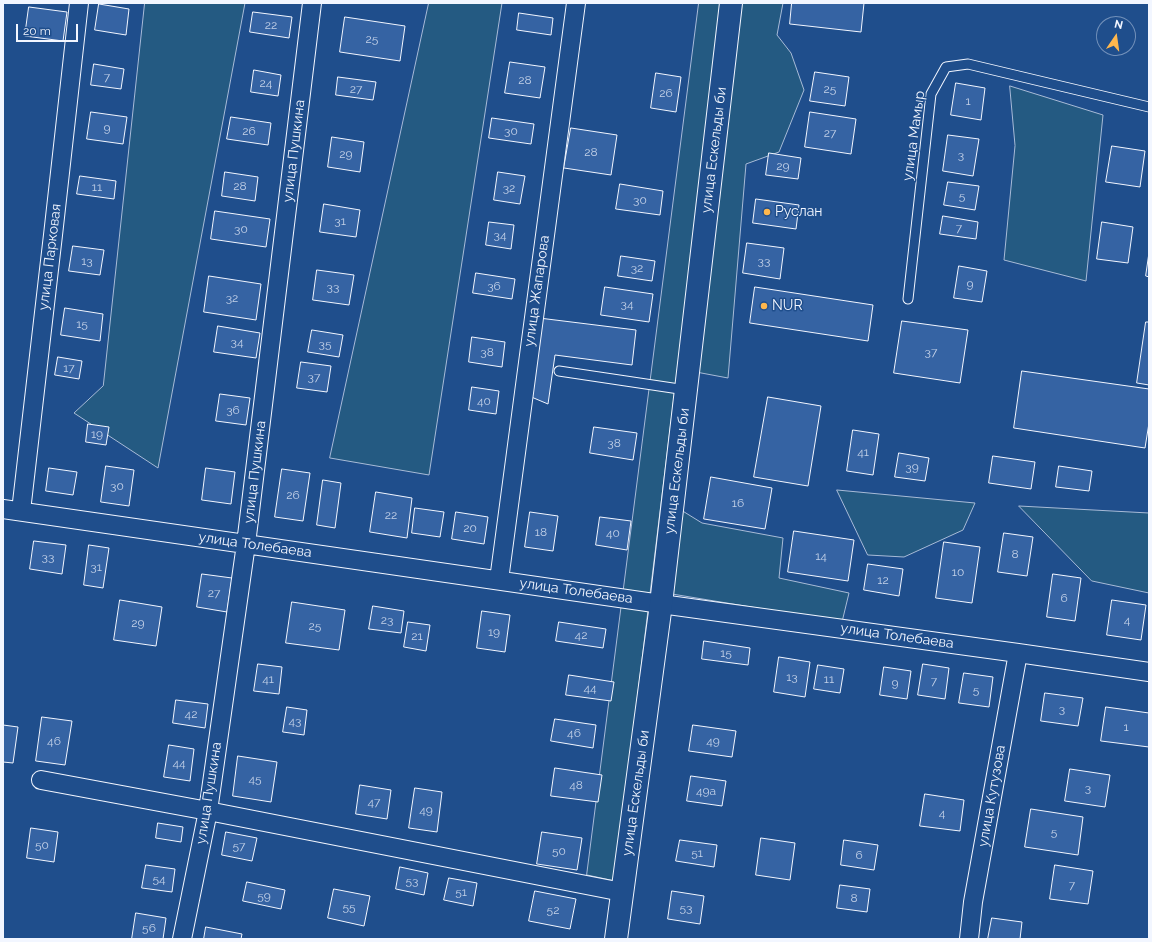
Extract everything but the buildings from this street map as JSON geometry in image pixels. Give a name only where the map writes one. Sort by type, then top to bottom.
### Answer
[{"type":"street","name":"улица Парковая","points":[[21,511],[79,3]]},
{"type":"street","name":"улица Пушкина","points":[[182,939],[208,811],[246,544],[312,3]]},
{"type":"street","name":"улица Жапарова","points":[[499,580],[576,3]]},
{"type":"street","name":"улица Ескельды би","points":[[616,939],[661,604],[731,3]]},
{"type":"street","name":"улица Толебаева","points":[[3,509],[661,604],[1149,672]]},
{"type":"street","name":"улица Кутузова","points":[[969,939],[973,902],[1018,653]]},
{"type":"street","points":[[41,780],[622,892]]},
{"type":"lane","name":"улица Мамыр","points":[[908,299],[931,94],[946,66],[968,64],[1149,107]]},
{"type":"lane","points":[[559,371],[686,390]]},
{"type":"shaded area","points":[[145,3],[245,3],[158,468],[74,413],[103,386]]},
{"type":"shaded area","points":[[429,3],[502,3],[429,475],[330,458]]},
{"type":"shaded area","points":[[699,3],[722,3],[615,881],[587,875]]},
{"type":"shaded area","points":[[732,3],[783,3],[777,35],[791,53],[804,90],[779,152],[746,164],[728,378],[696,372]]},
{"type":"shaded area","points":[[1010,86],[1103,115],[1086,281],[1004,260],[1015,146]]},
{"type":"shaded area","points":[[837,490],[975,503],[963,530],[904,557],[868,555]]},
{"type":"shaded area","points":[[1019,506],[1149,513],[1149,593],[1092,581]]},
{"type":"shaded area","points":[[681,510],[702,523],[783,538],[779,578],[849,593],[842,622],[672,594]]},
{"type":"place","name":"Руслан","points":[[767,212]]},
{"type":"place","name":"NUR","points":[[764,306]]}]
